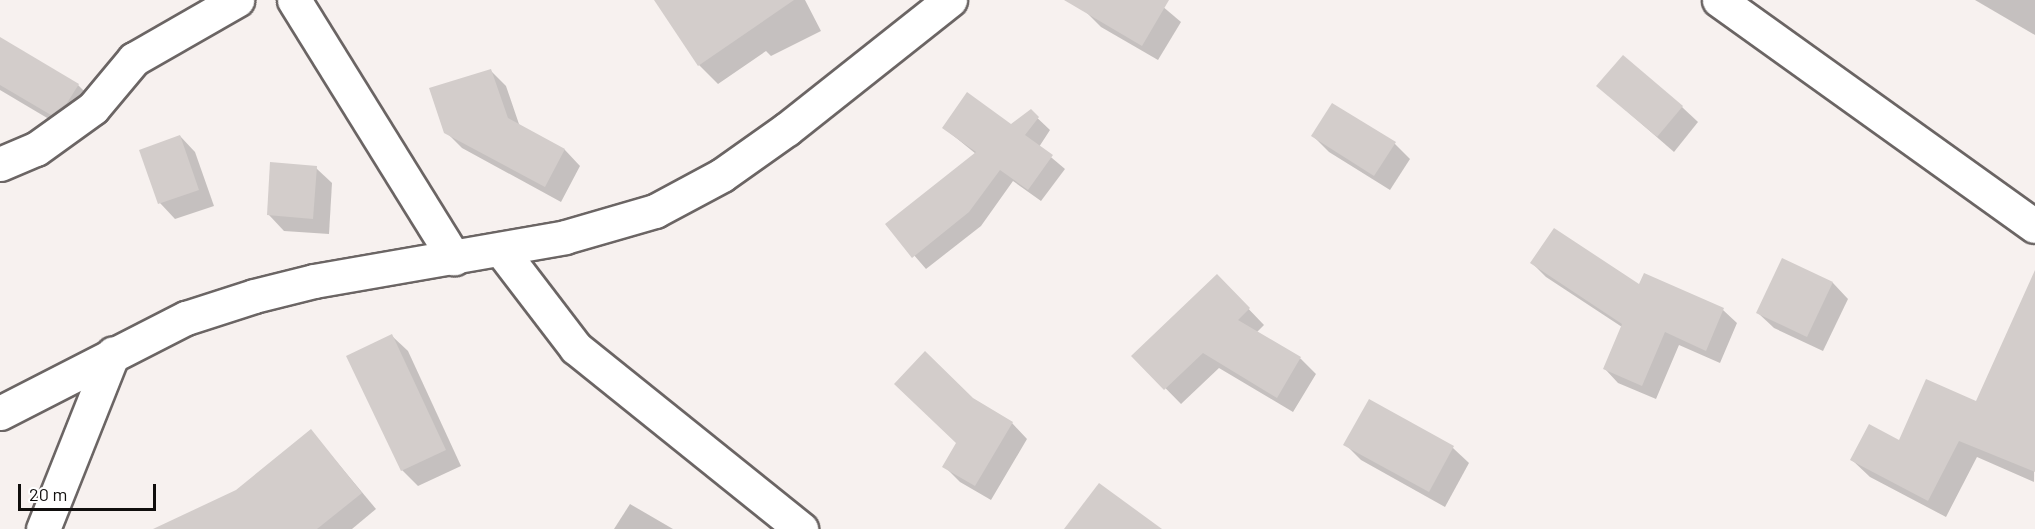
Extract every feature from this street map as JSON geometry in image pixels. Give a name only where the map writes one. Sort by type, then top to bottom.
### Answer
[{"type":"street","points":[[0,164],[36,149],[93,108],[134,58],[237,0]]},
{"type":"street","points":[[294,0],[453,258]]},
{"type":"street","points":[[0,413],[113,352],[186,318],[254,296],[314,281],[501,250],[655,211],[722,175],[787,129],[950,0]]},
{"type":"street","points":[[1719,0],[2035,226]]},
{"type":"street","points":[[501,250],[576,348],[801,529]]},
{"type":"street","points":[[43,529],[113,352]]},
{"type":"building","points":[[654,0],[794,0],[698,66]]},
{"type":"building","points":[[1064,0],[1169,0],[1142,46]]},
{"type":"building","points":[[0,37],[79,84],[67,103],[51,115],[0,85]]},
{"type":"building","points":[[1623,55],[1683,106],[1657,137],[1596,86]]},
{"type":"building","points":[[491,69],[508,118],[565,149],[545,187],[444,133],[429,88]]},
{"type":"building","points":[[967,92],[1011,124],[1031,109],[1039,117],[1025,135],[1053,155],[1028,190],[1000,170],[969,212],[912,258],[885,224],[976,152],[942,128]]},
{"type":"building","points":[[1332,103],[1396,142],[1374,176],[1311,136]]},
{"type":"building","points":[[180,135],[199,190],[158,204],[139,150]]},
{"type":"building","points":[[270,162],[317,166],[313,219],[267,215]]},
{"type":"building","points":[[1554,228],[1639,284],[1644,273],[1724,308],[1706,351],[1665,332],[1642,386],[1603,369],[1622,324],[1530,263]]},
{"type":"building","points":[[1782,258],[1833,282],[1807,337],[1756,313]]},
{"type":"building","points":[[2035,270],[2035,472],[1959,441],[1928,501],[1850,460],[1869,424],[1899,440],[1926,379],[1976,401]]},
{"type":"building","points":[[1217,274],[1250,308],[1238,320],[1301,357],[1277,398],[1203,353],[1164,390],[1131,356]]},
{"type":"building","points":[[392,334],[446,450],[401,471],[346,356]]},
{"type":"building","points":[[925,351],[973,398],[1013,422],[975,486],[942,467],[956,443],[894,384]]},
{"type":"building","points":[[1369,399],[1454,446],[1429,492],[1343,445]]},
{"type":"building","points":[[311,429],[362,493],[317,529],[153,529],[236,490]]},
{"type":"building","points":[[1099,483],[1162,529],[1064,529]]}]
